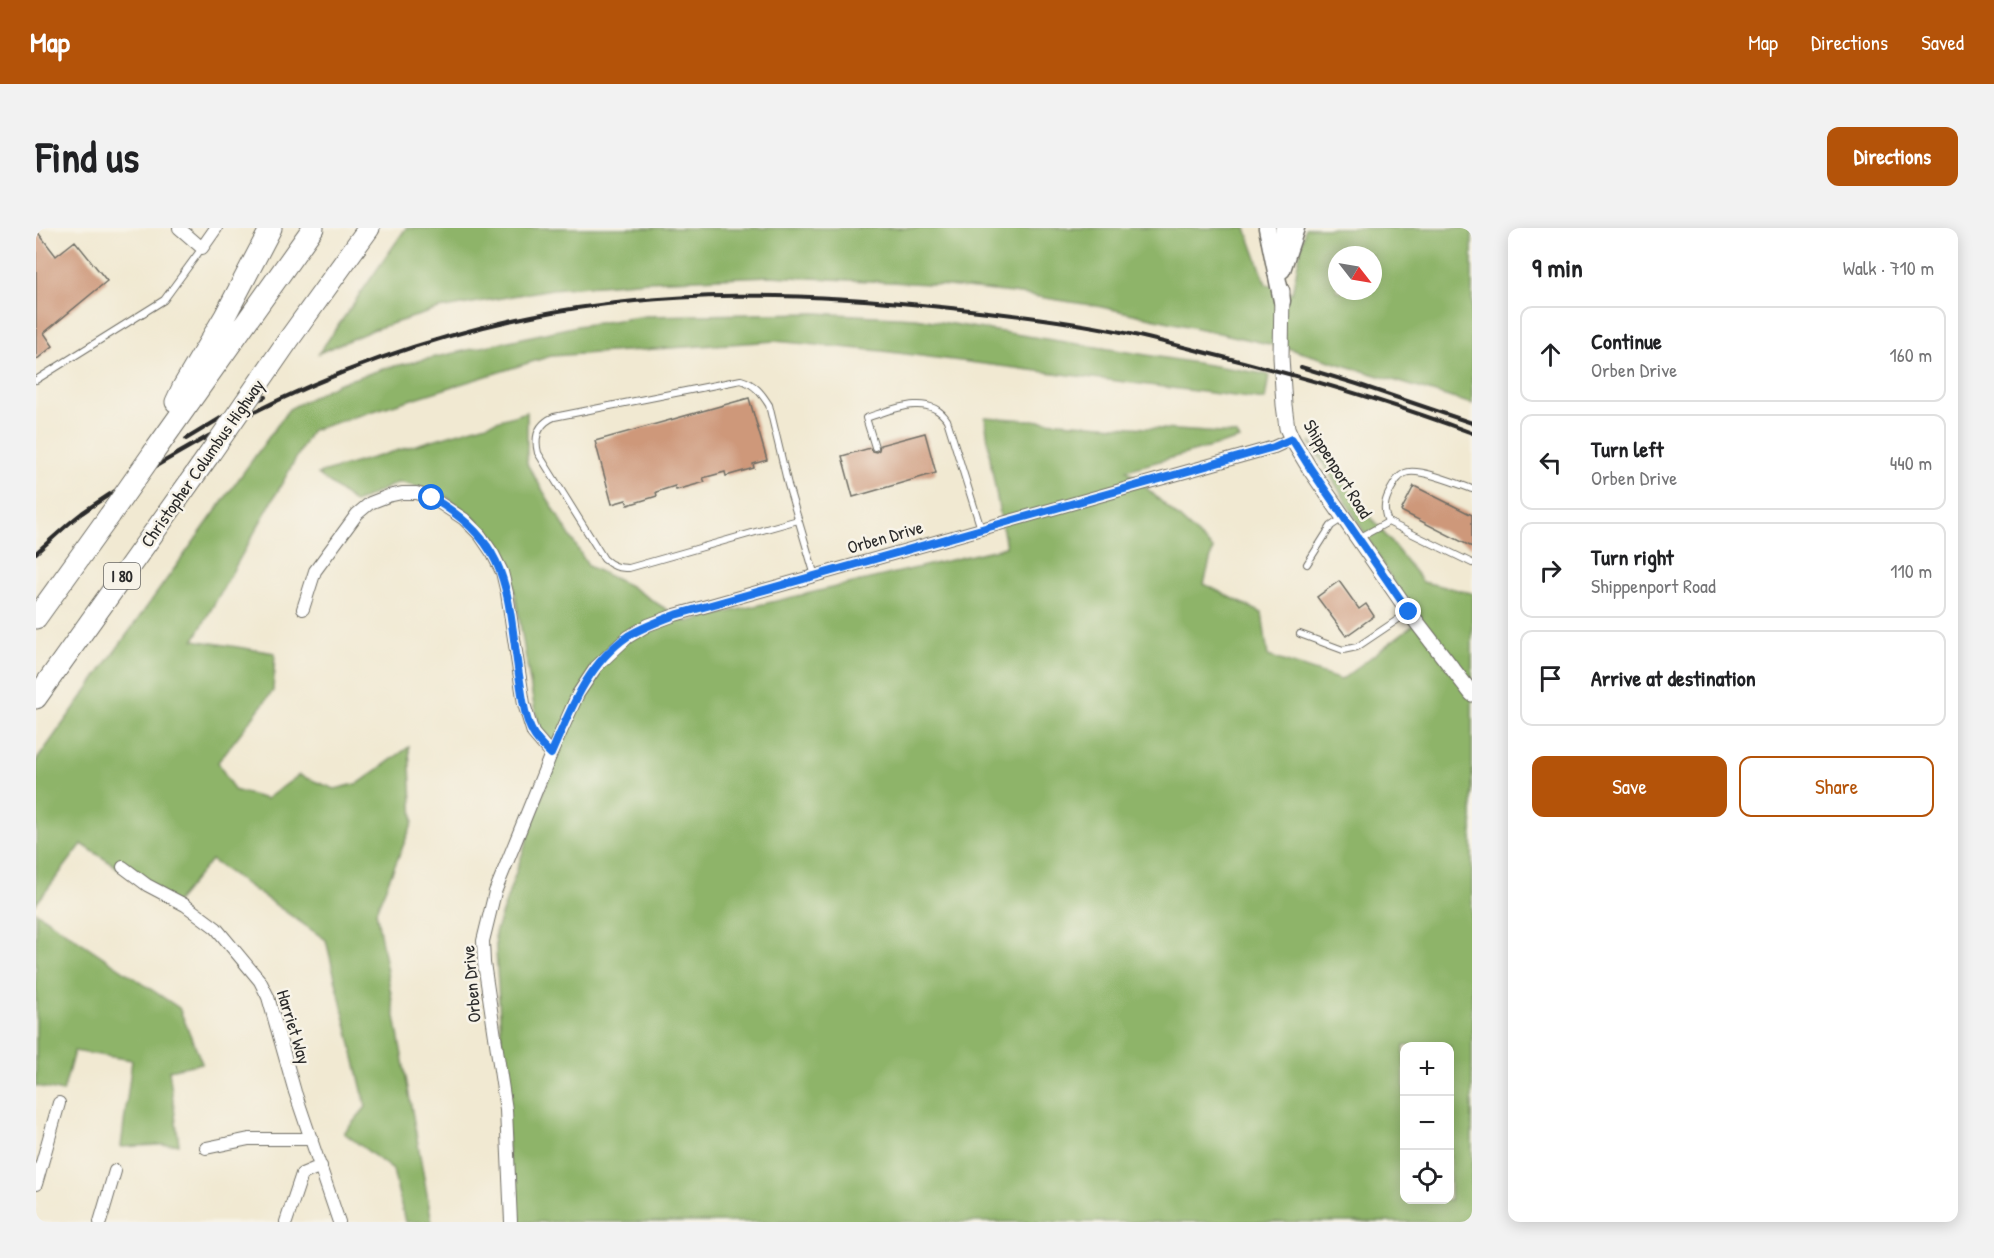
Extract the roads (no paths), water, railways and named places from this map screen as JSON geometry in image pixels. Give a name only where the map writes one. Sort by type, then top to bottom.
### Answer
[{"type":"highway","points":[[154,452],[183,387],[225,316],[271,228]]},
{"type":"highway","name":"I 80","points":[[36,618],[313,228]]},
{"type":"highway","name":"Christopher Columbus Highway","points":[[36,698],[368,229]]},
{"type":"main road","points":[[1267,228],[1282,301]]},
{"type":"main road","points":[[1282,270],[1296,228]]},
{"type":"street","points":[[179,228],[202,248],[216,228]]},
{"type":"street","name":"Shippenport Road","points":[[1283,228],[1281,357],[1287,428],[1292,439],[1409,612],[1472,694]]},
{"type":"street","name":"Orben Drive","points":[[511,1222],[506,1110],[484,963],[483,941],[495,892],[569,712],[587,679],[613,650],[628,637],[675,615],[1274,447],[1292,439]]},
{"type":"street","points":[[303,609],[315,571],[357,514],[370,504],[395,494],[416,493],[432,498],[464,519],[480,535],[493,554],[507,593],[524,704],[533,734],[551,754]]},
{"type":"street","name":"Harriet Way","points":[[123,867],[147,885],[185,905],[209,922],[260,981],[268,998],[295,1092],[339,1222]]},
{"type":"street","points":[[36,1184],[59,1103]]},
{"type":"street","points":[[207,1148],[249,1139],[312,1139]]},
{"type":"street","points":[[286,1222],[302,1174],[321,1166]]},
{"type":"street","points":[[100,1222],[115,1171]]},
{"type":"lane","points":[[36,380],[165,300],[202,248]]},
{"type":"lane","points":[[798,520],[629,568],[619,568],[604,559],[538,453],[536,445],[538,432],[554,417],[741,380],[748,382],[769,405],[798,520],[815,576]]},
{"type":"lane","points":[[875,447],[866,418],[907,406],[929,407],[940,411],[947,420],[981,529]]},
{"type":"lane","points":[[1472,489],[1414,471],[1405,473],[1397,479],[1386,499],[1384,513],[1388,522],[1472,563]]},
{"type":"lane","points":[[1307,564],[1331,526],[1344,517]]},
{"type":"lane","points":[[1358,538],[1388,522]]},
{"type":"lane","points":[[1300,634],[1343,650],[1358,647],[1409,612]]},
{"type":"railway","points":[[36,553],[82,513],[146,472],[250,414],[327,379],[407,349],[490,325],[582,307],[633,301],[736,296],[839,298],[964,309],[1076,324],[1121,332],[1237,360],[1372,399],[1472,433]]},
{"type":"railway","points":[[1301,367],[1472,423]]},
{"type":"railway","points":[[186,439],[229,413],[265,397]]}]
